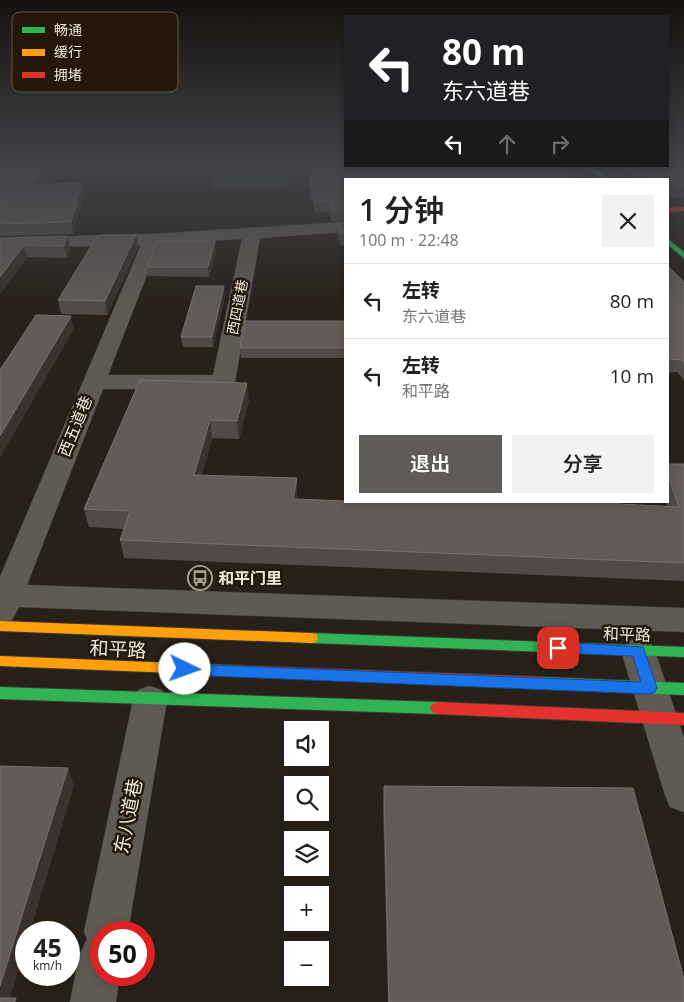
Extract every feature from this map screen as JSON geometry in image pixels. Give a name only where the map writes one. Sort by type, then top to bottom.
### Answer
[{"type":"main road","points":[[669,242],[684,256]]},
{"type":"main road","name":"和平路","points":[[0,626],[684,652]]},
{"type":"main road","name":"和平路","points":[[0,661],[669,704]]},
{"type":"main road","points":[[0,693],[150,700],[317,704],[669,704]]},
{"type":"street","points":[[0,243],[152,239],[344,226]]},
{"type":"street","name":"西四道巷","points":[[93,382],[223,382],[252,233]]},
{"type":"street","name":"西五道巷","points":[[2,601],[152,239]]},
{"type":"street","points":[[2,601],[684,620]]},
{"type":"street","points":[[638,651],[669,704],[684,795]]},
{"type":"street","name":"东八道巷","points":[[108,921],[150,700]]},
{"type":"street","points":[[92,1002],[95,986]]},
{"type":"building","points":[[0,212],[74,212],[71,222],[0,224]]},
{"type":"building","points":[[344,222],[344,234],[341,234],[337,223]]},
{"type":"building","points":[[98,235],[136,235],[105,301],[58,300]]},
{"type":"building","points":[[67,236],[64,246],[24,245],[0,277],[0,238]]},
{"type":"building","points":[[157,241],[215,241],[208,267],[147,267]]},
{"type":"building","points":[[669,267],[684,282],[684,363],[681,359],[669,360]]},
{"type":"building","points":[[196,286],[224,286],[212,337],[181,337]]},
{"type":"building","points":[[36,315],[71,316],[0,436],[0,370]]},
{"type":"building","points":[[245,321],[344,321],[344,348],[240,348]]},
{"type":"building","points":[[140,380],[247,383],[237,421],[210,420],[194,475],[297,478],[293,499],[344,501],[344,503],[618,503],[679,507],[669,478],[669,464],[684,464],[684,563],[120,540],[130,511],[84,509]]},
{"type":"building","points":[[0,766],[68,768],[20,921],[15,921],[15,938],[0,986]]},
{"type":"building","points":[[384,786],[633,788],[684,979],[684,1002],[389,1002]]},
{"type":"building","points":[[0,998],[16,998],[15,1002],[0,1002]]},
{"type":"traffic: fast","points":[[669,242],[684,256]]},
{"type":"traffic: fast","points":[[311,638],[684,652]]},
{"type":"traffic: fast","points":[[541,683],[684,689]]},
{"type":"traffic: fast","points":[[0,693],[437,708]]},
{"type":"traffic: slow","points":[[0,626],[311,638]]},
{"type":"traffic: slow","points":[[0,661],[224,670]]},
{"type":"traffic: jam","points":[[224,670],[541,683]]},
{"type":"traffic: jam","points":[[437,708],[684,719]]},
{"type":"place","name":"和平门里","points":[[200,578]]},
{"type":"route","points":[[185,669],[650,688],[638,651],[558,648]]}]
